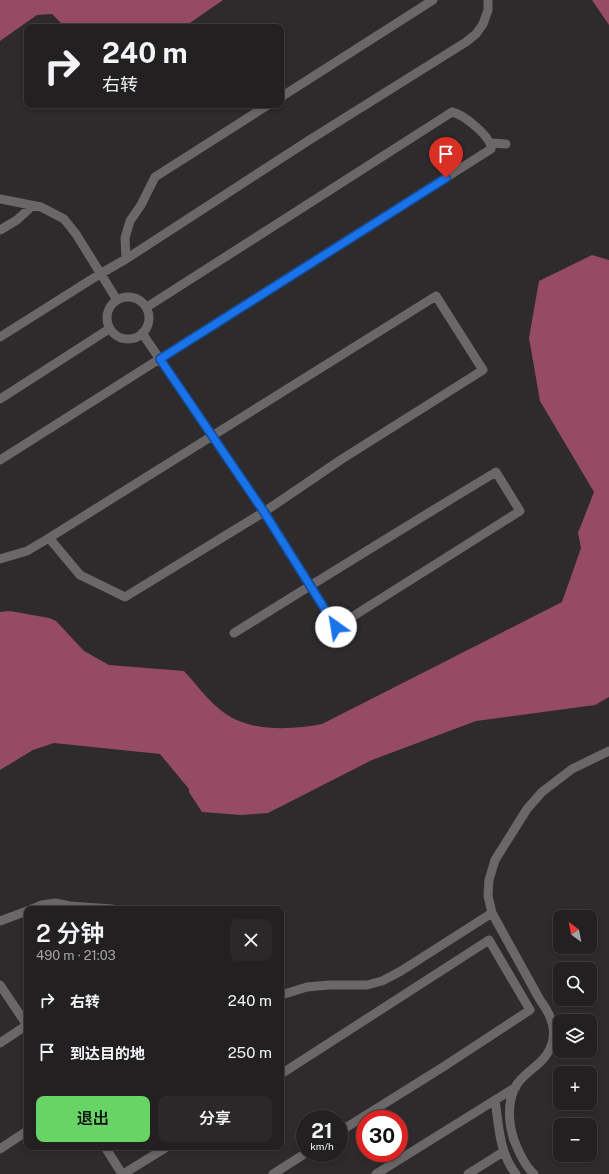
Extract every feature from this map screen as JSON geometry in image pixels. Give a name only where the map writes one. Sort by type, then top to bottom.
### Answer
[{"type":"street","points":[[284,95],[433,0]]},
{"type":"street","points":[[0,337],[100,274],[126,260],[323,131],[466,42],[476,34],[483,24],[488,10],[488,0]]},
{"type":"street","points":[[126,260],[125,238],[130,222],[142,205],[155,177],[263,108]]},
{"type":"street","points":[[0,460],[492,149],[491,143],[474,126],[457,113],[452,112],[146,307]]},
{"type":"street","points":[[491,143],[506,144]]},
{"type":"street","points":[[0,199],[32,206],[54,213],[64,220],[76,234],[117,300]]},
{"type":"street","points":[[0,230],[17,220],[32,206]]},
{"type":"street","points":[[0,559],[27,551],[50,538],[436,296],[483,370],[342,459],[264,512],[125,597],[80,575],[50,538]]},
{"type":"street","points":[[125,297],[133,297],[141,301],[146,307],[149,315],[149,323],[145,331],[131,340],[122,339],[109,329],[106,321],[107,313],[111,305],[117,300],[125,297]]},
{"type":"street","points":[[0,399],[109,329]]},
{"type":"street","points":[[142,333],[264,512],[310,586],[336,627],[520,510],[496,472],[310,586],[234,633]]},
{"type":"street","points":[[534,1174],[524,1161],[512,1134],[509,1112],[512,1093],[528,1071],[543,1058],[551,1046],[554,1039],[553,1028],[551,1018],[492,913],[488,896],[488,885],[495,860],[527,809],[542,792],[559,777],[572,769],[609,751]]},
{"type":"street","points":[[40,906],[55,903],[70,906]]},
{"type":"street","points":[[0,921],[24,912]]},
{"type":"street","points":[[284,994],[307,987],[329,985],[367,985],[382,981],[401,971],[492,913]]},
{"type":"street","points":[[284,1072],[489,940],[530,1010],[348,1126]]},
{"type":"street","points":[[0,985],[24,1021]]},
{"type":"street","points":[[0,1043],[24,1027]]},
{"type":"street","points":[[376,1174],[516,1087]]},
{"type":"street","points":[[494,1100],[503,1152],[508,1164],[516,1174]]},
{"type":"street","points":[[0,1148],[24,1134]]},
{"type":"street","points":[[107,1150],[123,1174],[162,1150]]},
{"type":"street","points":[[468,1174],[503,1152]]},
{"type":"street","points":[[273,1174],[296,1159]]},
{"type":"shaded area","points":[[0,0],[223,0],[188,24],[62,24],[52,14],[37,15],[0,41]]},
{"type":"shaded area","points":[[592,0],[609,0],[609,25]]},
{"type":"shaded area","points":[[592,255],[609,260],[609,697],[595,705],[476,721],[372,760],[268,813],[241,815],[202,812],[189,792],[189,789],[160,754],[54,743],[33,750],[0,770],[0,612],[10,611],[49,618],[56,621],[84,651],[109,665],[184,671],[212,703],[233,719],[258,726],[284,728],[322,724],[562,602],[581,548],[578,533],[594,492],[540,401],[529,338],[539,281]]},
{"type":"route","points":[[336,627],[264,512],[160,359],[446,178]]}]
